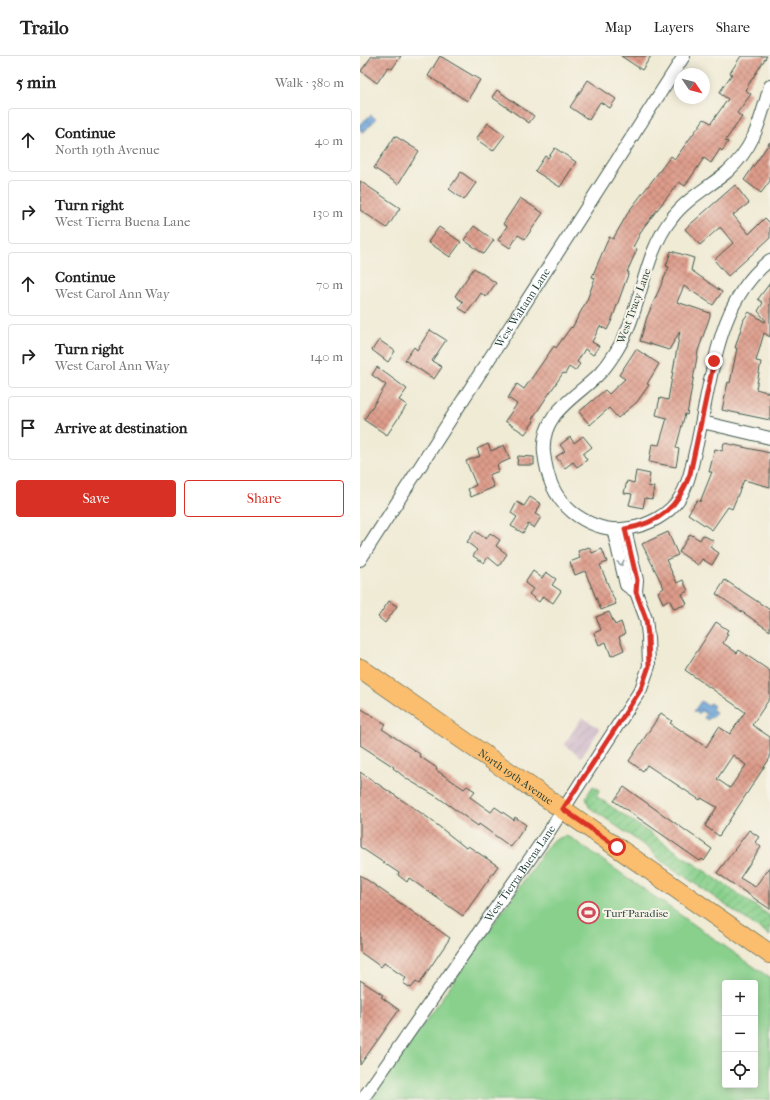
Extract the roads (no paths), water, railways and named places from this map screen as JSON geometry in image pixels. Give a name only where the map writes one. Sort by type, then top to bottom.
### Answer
[{"type":"main road","name":"North 19th Avenue","points":[[360,668],[770,954]]},
{"type":"street","name":"West Waltann Lane","points":[[360,560],[684,56]]},
{"type":"street","name":"West Tracy Lane","points":[[770,86],[754,138],[746,151],[726,172],[686,204],[672,218],[654,252],[624,336],[617,350],[602,372],[564,403],[547,430],[544,448],[546,473],[552,488],[563,503],[576,514],[590,524],[613,529],[625,529],[641,526],[655,520],[670,509],[678,500],[690,474],[714,361],[727,319],[744,287],[770,260]]},
{"type":"street","points":[[702,422],[770,438]]},
{"type":"street","points":[[613,529],[626,584],[636,592]]},
{"type":"street","points":[[625,529],[637,580],[636,592]]},
{"type":"street","name":"West Tierra Buena Lane","points":[[362,1100],[563,809],[641,689],[649,666],[648,636],[646,619],[636,592]]},
{"type":"water","points":[[371,115],[376,119],[363,133],[360,130],[360,124]]},
{"type":"water","points":[[701,701],[708,706],[710,703],[714,706],[712,709],[716,712],[712,718],[710,717],[708,720],[704,718],[706,714],[701,711],[699,714],[694,711]]},
{"type":"place","name":"Turf Paradise","points":[[589,913]]}]
